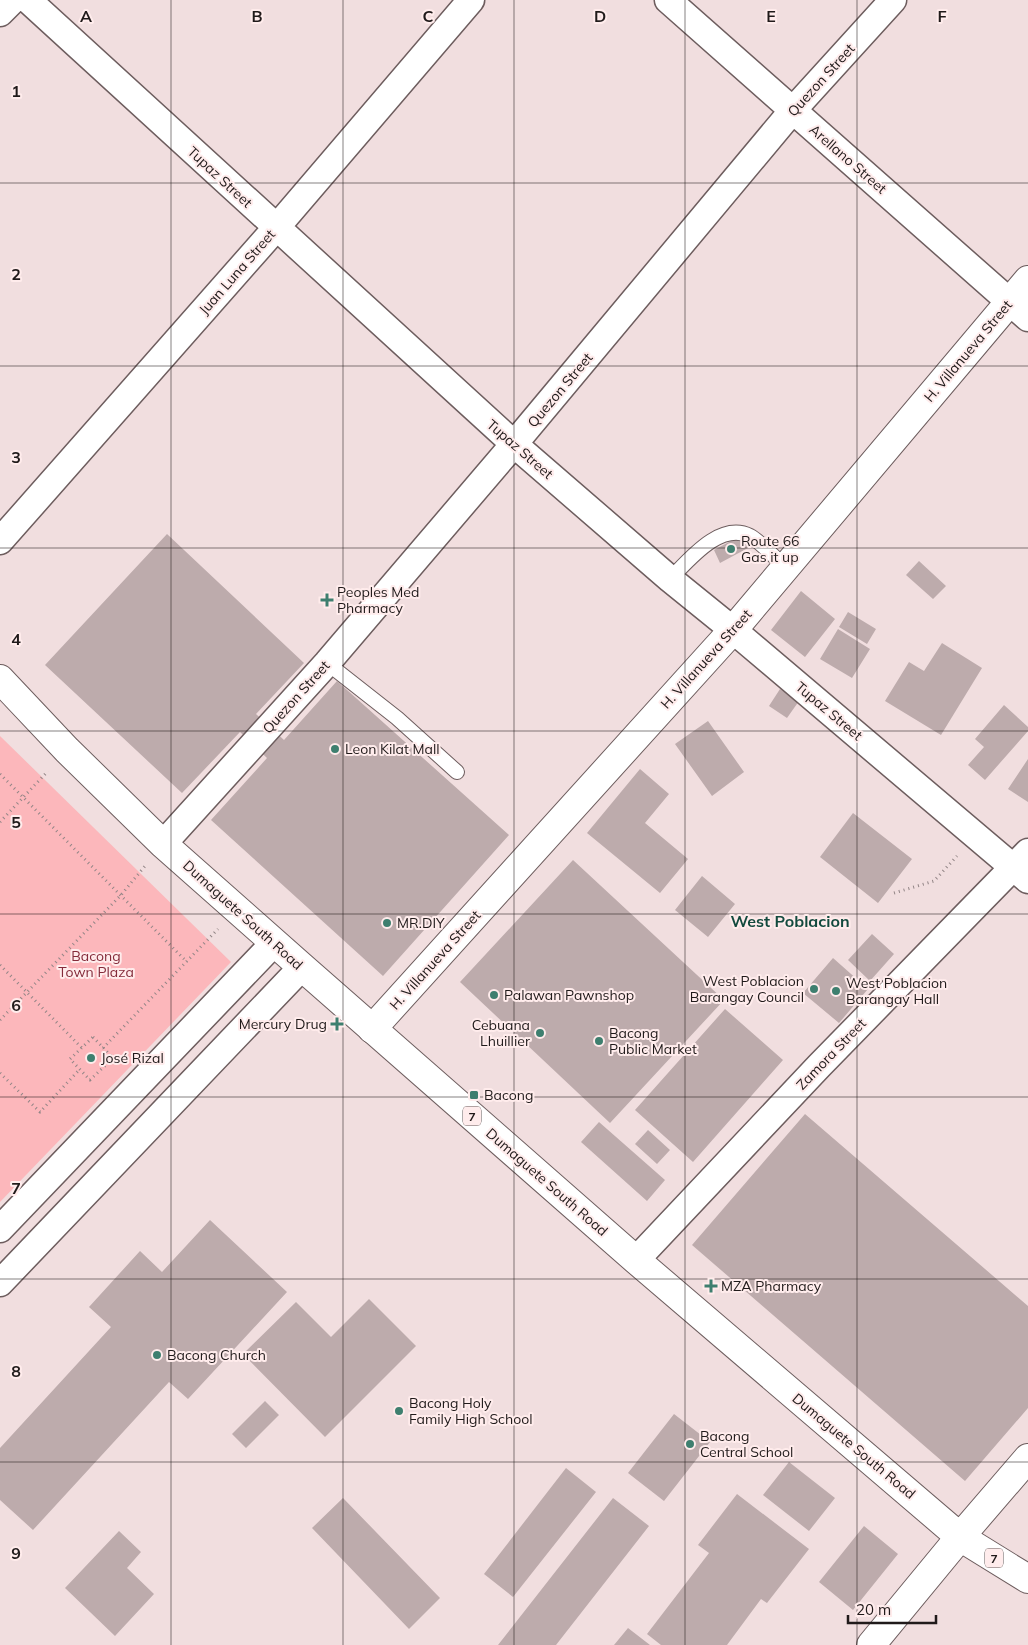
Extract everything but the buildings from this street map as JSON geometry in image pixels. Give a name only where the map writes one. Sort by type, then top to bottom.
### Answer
[{"type":"main road","name":"H. Villanueva Street","points":[[372,1029],[733,630],[785,567],[1019,310],[1028,280]]},
{"type":"main road","name":"Dumaguete South Road","points":[[0,679],[67,750],[163,844],[372,1029],[636,1260],[960,1537],[1028,1579]]},
{"type":"main road","points":[[871,1645],[1028,1458]]},
{"type":"street","points":[[0,13],[13,0]]},
{"type":"street","name":"Tupaz Street","points":[[28,0],[514,444],[670,579],[976,836],[1023,866]]},
{"type":"street","name":"Juan Luna Street","points":[[0,541],[276,228],[471,0]]},
{"type":"street","name":"Arellano Street","points":[[668,0],[1019,310]]},
{"type":"street","name":"Quezon Street","points":[[163,844],[327,663],[514,444],[793,110],[893,0]]},
{"type":"street","name":"Zamora Street","points":[[636,1260],[819,1066],[1023,866]]},
{"type":"street","points":[[0,1229],[274,943]]},
{"type":"street","points":[[0,1283],[302,967]]},
{"type":"lane","points":[[670,579],[707,543],[725,534],[738,532],[751,537],[785,567]]},
{"type":"lane","points":[[327,663],[397,718],[456,772]]},
{"type":"path","points":[[0,822],[67,750]]},
{"type":"path","points":[[0,774],[188,962]]},
{"type":"path","points":[[894,893],[934,881],[976,836]]},
{"type":"path","points":[[0,1020],[121,895],[163,844]]},
{"type":"path","points":[[103,1048],[188,962],[237,909]]},
{"type":"path","points":[[0,965],[82,1048]]},
{"type":"path","points":[[93,1037],[103,1048],[113,1058],[90,1080],[70,1059],[93,1037]]},
{"type":"path","points":[[0,1073],[40,1112],[80,1069]]},
{"type":"green space","name":"Bacong Town Plaza","points":[[0,736],[231,962],[0,1202]]},
{"type":"place","name":"Route 66 Gas it up","points":[[731,549]]},
{"type":"place","name":"Peoples Med Pharmacy","points":[[327,600]]},
{"type":"place","name":"Leon Kilat Mall","points":[[335,749]]},
{"type":"place","name":"MR.DIY","points":[[387,923]]},
{"type":"place","name":"West Poblacion Barangay Council","points":[[814,989]]},
{"type":"place","name":"West Poblacion Barangay Hall","points":[[836,991]]},
{"type":"place","name":"Palawan Pawnshop","points":[[494,995]]},
{"type":"place","name":"Mercury Drug","points":[[337,1024]]},
{"type":"place","name":"Cebuana Lhuillier","points":[[540,1033]]},
{"type":"place","name":"Bacong Public Market","points":[[599,1041]]},
{"type":"place","name":"José Rizal","points":[[91,1058]]},
{"type":"place","name":"Bacong","points":[[474,1095]]},
{"type":"place","name":"MZA Pharmacy","points":[[711,1286]]},
{"type":"place","name":"Bacong Church","points":[[157,1355]]},
{"type":"place","name":"Bacong Holy Family High School","points":[[399,1411]]},
{"type":"place","name":"Bacong Central School","points":[[690,1444]]},
{"type":"district","name":"West Poblacion","points":[[790,921]]}]
